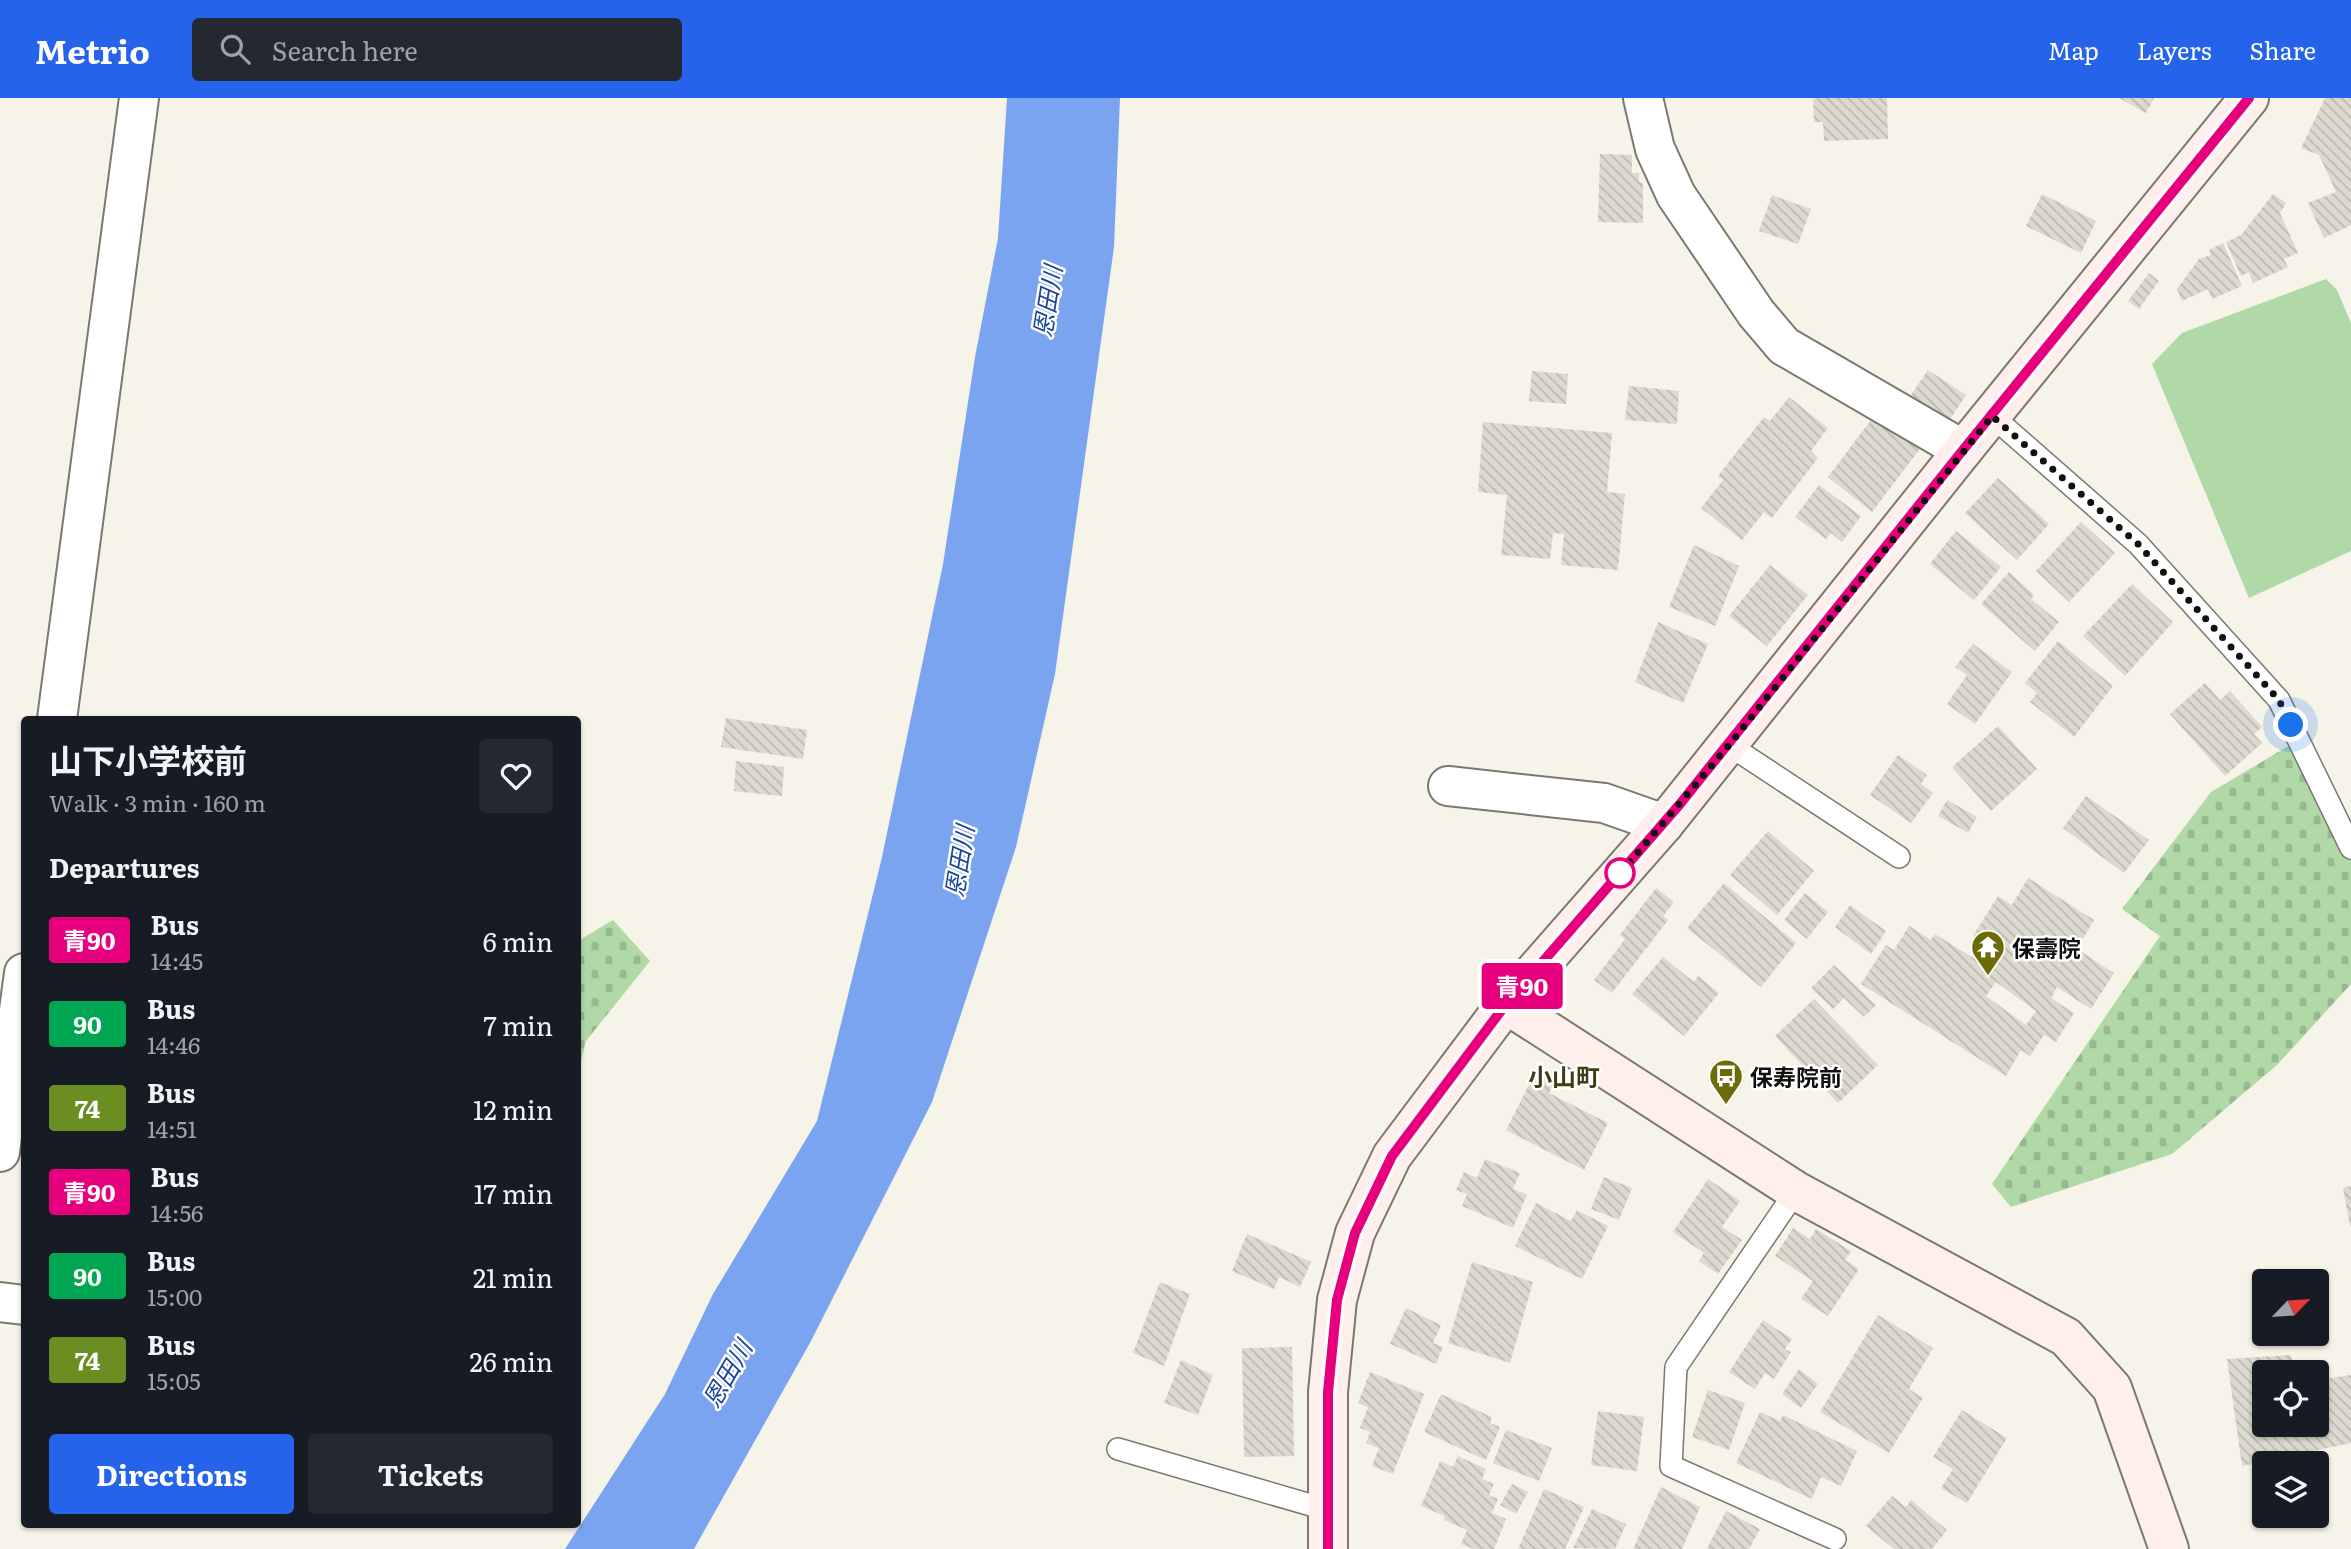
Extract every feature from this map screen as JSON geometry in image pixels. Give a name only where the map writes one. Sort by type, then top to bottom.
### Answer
[{"type":"main road","points":[[1328,1549],[1329,1379],[1337,1300],[1355,1233],[1392,1156],[1506,1004],[1664,824],[1729,745],[1963,450],[2249,98]]},
{"type":"main road","points":[[1506,1004],[1796,1191],[2066,1337],[2112,1388],[2169,1549]]},
{"type":"street","points":[[57,716],[139,98]]},
{"type":"street","points":[[1643,98],[1655,149],[1676,195],[1756,313],[1784,346],[1963,450]]},
{"type":"street","points":[[1448,786],[1604,803],[1664,824]]},
{"type":"street","points":[[0,1152],[21,996]]},
{"type":"street","points":[[0,1302],[21,1305]]},
{"type":"lane","points":[[1992,416],[2138,544],[2279,700],[2351,848]]},
{"type":"lane","points":[[1729,745],[1899,857]]},
{"type":"lane","points":[[1796,1191],[1676,1367],[1671,1466],[1835,1539]]},
{"type":"lane","points":[[1118,1449],[1328,1510]]},
{"type":"green space","points":[[2326,279],[2337,290],[2351,323],[2351,551],[2249,598],[2152,364],[2182,333]]},
{"type":"green space","points":[[2295,742],[2351,854],[2351,984],[2277,1065],[2172,1154],[2011,1207],[1992,1184],[2160,936],[2122,909],[2211,792]]},
{"type":"green space","points":[[613,920],[650,961],[586,1041],[581,1061],[581,939]]},
{"type":"water","name":"恩田川","points":[[1007,98],[1120,98],[1114,247],[1055,674],[1016,847],[932,1102],[811,1341],[694,1549],[565,1549],[665,1394],[713,1294],[817,1121],[882,857],[943,564],[975,357],[998,238]]},
{"type":"building","points":[[1887,98],[1888,139],[1824,141],[1823,122],[1814,122],[1813,99]]},
{"type":"building","points":[[2119,98],[2154,98],[2146,113]]},
{"type":"building","points":[[2325,98],[2351,98],[2351,225],[2324,238],[2308,203],[2336,192],[2319,155],[2301,148]]},
{"type":"building","points":[[1600,154],[1632,155],[1632,173],[1639,173],[1639,182],[1643,183],[1643,223],[1598,222]]},
{"type":"building","points":[[2042,194],[2096,221],[2081,253],[2026,226]]},
{"type":"building","points":[[2273,194],[2286,203],[2280,213],[2298,253],[2284,259],[2288,267],[2253,283],[2249,272],[2241,276],[2226,242],[2241,235]]},
{"type":"building","points":[[1772,195],[1811,209],[1798,244],[1759,231]]},
{"type":"building","points":[[2223,243],[2242,286],[2212,299],[2208,289],[2182,301],[2177,289],[2199,259],[2211,255],[2209,250]]},
{"type":"building","points":[[2149,273],[2159,281],[2139,309],[2128,301]]},
{"type":"building","points":[[1928,370],[1966,395],[1949,421],[1911,395]]},
{"type":"building","points":[[1532,371],[1568,374],[1566,404],[1529,401]]},
{"type":"building","points":[[1629,386],[1679,391],[1677,424],[1625,420]]},
{"type":"building","points":[[1789,397],[1828,428],[1811,451],[1818,458],[1772,518],[1764,512],[1742,540],[1701,508],[1723,480],[1718,476],[1764,417],[1770,421]]},
{"type":"building","points":[[1877,412],[1922,446],[1872,512],[1828,477]]},
{"type":"building","points":[[1483,422],[1612,433],[1607,492],[1625,494],[1618,570],[1561,565],[1564,534],[1553,533],[1550,559],[1501,555],[1507,495],[1478,492]]},
{"type":"building","points":[[1998,478],[2049,524],[2017,560],[1965,513]]},
{"type":"building","points":[[1819,485],[1861,516],[1842,542],[1831,533],[1826,539],[1795,517]]},
{"type":"building","points":[[2081,522],[2115,553],[2069,602],[2036,571]]},
{"type":"building","points":[[1956,531],[2001,567],[1974,600],[1930,564]]},
{"type":"building","points":[[1694,545],[1739,566],[1715,626],[1669,607]]},
{"type":"building","points":[[1770,565],[1808,595],[1767,646],[1729,616]]},
{"type":"building","points":[[2009,572],[2034,595],[2031,599],[2059,622],[2035,651],[1981,604]]},
{"type":"building","points":[[2132,584],[2173,622],[2125,676],[2083,636]]},
{"type":"building","points":[[1658,622],[1708,644],[1683,703],[1635,682]]},
{"type":"building","points":[[2058,641],[2113,686],[2074,737],[2030,702],[2037,693],[2025,683]]},
{"type":"building","points":[[1973,644],[2012,672],[1975,724],[1947,704],[1967,675],[1955,667]]},
{"type":"building","points":[[2205,683],[2220,700],[2230,691],[2262,727],[2254,734],[2262,743],[2225,776],[2170,714]]},
{"type":"building","points":[[726,718],[807,730],[803,759],[721,747]]},
{"type":"building","points":[[1998,726],[2037,769],[1991,811],[1952,767]]},
{"type":"building","points":[[1898,755],[1927,775],[1921,784],[1933,793],[1911,823],[1870,795]]},
{"type":"building","points":[[736,761],[784,767],[782,796],[734,791]]},
{"type":"building","points":[[2086,796],[2149,840],[2124,873],[2063,828]]},
{"type":"building","points":[[1947,800],[1977,817],[1968,833],[1938,816]]},
{"type":"building","points":[[1768,831],[1814,871],[1777,915],[1730,875]]},
{"type":"building","name":"保壽院","points":[[2028,878],[2094,920],[2077,949],[2114,973],[2091,1009],[2057,987],[2051,998],[2074,1013],[2056,1042],[2044,1035],[2030,1056],[2021,1050],[2006,1076],[1861,984],[1886,945],[1894,950],[1909,926],[1931,940],[1935,934],[1978,961],[1987,946],[1973,936],[1998,896],[2012,905]],"holes":[[[1996,982],[2036,1011],[2026,1025],[1986,996]]]},
{"type":"building","points":[[1724,883],[1796,943],[1761,987],[1687,928]]},
{"type":"building","points":[[1656,888],[1674,902],[1663,916],[1668,920],[1612,993],[1594,980],[1625,939],[1620,935]]},
{"type":"building","points":[[1805,893],[1828,912],[1807,939],[1784,920]]},
{"type":"building","points":[[1850,905],[1886,931],[1871,954],[1835,927]]},
{"type":"building","points":[[1663,957],[1694,982],[1698,976],[1719,993],[1684,1036],[1632,994]]},
{"type":"building","points":[[1834,965],[1876,1005],[1864,1017],[1844,998],[1833,1009],[1811,988]]},
{"type":"building","points":[[1814,999],[1878,1065],[1838,1103],[1775,1036]]},
{"type":"building","points":[[1535,1073],[1554,1083],[1549,1093],[1608,1123],[1584,1170],[1506,1130]]},
{"type":"building","points":[[1485,1159],[1520,1173],[1513,1189],[1527,1195],[1513,1228],[1462,1206],[1467,1194],[1456,1190],[1464,1172],[1477,1178]]},
{"type":"building","points":[[1604,1177],[1632,1188],[1619,1220],[1591,1209]]},
{"type":"building","points":[[1708,1179],[1740,1201],[1722,1227],[1742,1240],[1718,1274],[1699,1261],[1704,1253],[1673,1232]]},
{"type":"building","points":[[2351,1186],[2351,1226],[2350,1226],[2343,1188]]},
{"type":"building","points":[[1536,1203],[1571,1221],[1577,1210],[1608,1226],[1582,1279],[1515,1246]]},
{"type":"building","points":[[1793,1228],[1810,1239],[1816,1229],[1851,1251],[1845,1260],[1859,1269],[1828,1316],[1801,1299],[1813,1281],[1775,1256]]},
{"type":"building","points":[[1247,1234],[1311,1262],[1300,1287],[1279,1277],[1274,1289],[1232,1271]]},
{"type":"building","points":[[1472,1262],[1533,1282],[1510,1363],[1448,1343]]},
{"type":"building","points":[[1160,1282],[1190,1294],[1164,1366],[1133,1353]]},
{"type":"building","points":[[1406,1308],[1441,1325],[1433,1343],[1443,1347],[1436,1364],[1390,1344]]},
{"type":"building","points":[[1878,1315],[1933,1348],[1909,1389],[1923,1398],[1889,1453],[1820,1412]]},
{"type":"building","points":[[1763,1320],[1792,1339],[1785,1349],[1791,1352],[1774,1379],[1765,1373],[1755,1389],[1729,1372]]},
{"type":"building","points":[[1292,1347],[1294,1456],[1244,1457],[1242,1348]]},
{"type":"building","points":[[2291,1355],[2292,1360],[2252,1360],[2252,1437],[2329,1437],[2329,1378],[2351,1375],[2351,1443],[2313,1451],[2252,1451],[2252,1464],[2242,1466],[2227,1359]]},
{"type":"building","points":[[1181,1360],[1213,1375],[1198,1415],[1164,1403]]},
{"type":"building","points":[[1799,1369],[1818,1384],[1801,1408],[1782,1394]]},
{"type":"building","points":[[1370,1372],[1424,1394],[1393,1474],[1372,1466],[1379,1448],[1366,1443],[1370,1432],[1360,1428],[1368,1407],[1358,1403]]},
{"type":"building","points":[[1708,1390],[1745,1403],[1729,1450],[1692,1437]]},
{"type":"building","points":[[1441,1394],[1492,1417],[1490,1423],[1500,1427],[1486,1460],[1424,1432]]},
{"type":"building","points":[[1962,1410],[2007,1438],[1967,1503],[1941,1488],[1953,1469],[1933,1457]]},
{"type":"building","points":[[1598,1411],[1644,1417],[1637,1471],[1591,1465]]},
{"type":"building","points":[[1760,1412],[1780,1421],[1783,1415],[1857,1451],[1841,1486],[1821,1477],[1812,1499],[1736,1463]]},
{"type":"building","points":[[1506,1430],[1552,1448],[1539,1481],[1493,1463]]},
{"type":"building","points":[[1458,1456],[1486,1469],[1482,1479],[1494,1484],[1489,1495],[1498,1499],[1492,1513],[1506,1519],[1494,1549],[1474,1549],[1461,1544],[1467,1530],[1444,1520],[1445,1516],[1421,1506],[1440,1461],[1453,1467]]},
{"type":"building","points":[[1512,1484],[1528,1492],[1516,1514],[1500,1505]]},
{"type":"building","points":[[1661,1487],[1700,1507],[1682,1549],[1633,1549]]},
{"type":"building","points":[[1544,1489],[1584,1507],[1565,1549],[1518,1549]]},
{"type":"building","points":[[1892,1496],[1906,1507],[1911,1500],[1947,1530],[1932,1549],[1894,1549],[1866,1526]]},
{"type":"building","points":[[1592,1509],[1626,1524],[1615,1549],[1573,1548]]},
{"type":"building","points":[[1726,1511],[1760,1529],[1749,1549],[1707,1549]]},
{"type":"bus line","name":"青90","points":[[1328,1549],[1328,1392],[1337,1300],[1355,1233],[1392,1156],[1506,1004],[1729,745],[1963,450],[2249,98]]},
{"type":"place","name":"保壽院","points":[[1988,977]]},
{"type":"place","name":"保寿院前","points":[[1726,1106]]},
{"type":"district","name":"小山町","points":[[1564,1075]]},
{"type":"route","points":[[1620,873],[1613,882],[1729,745],[1992,416],[2138,544],[2279,700],[2291,725]]}]
